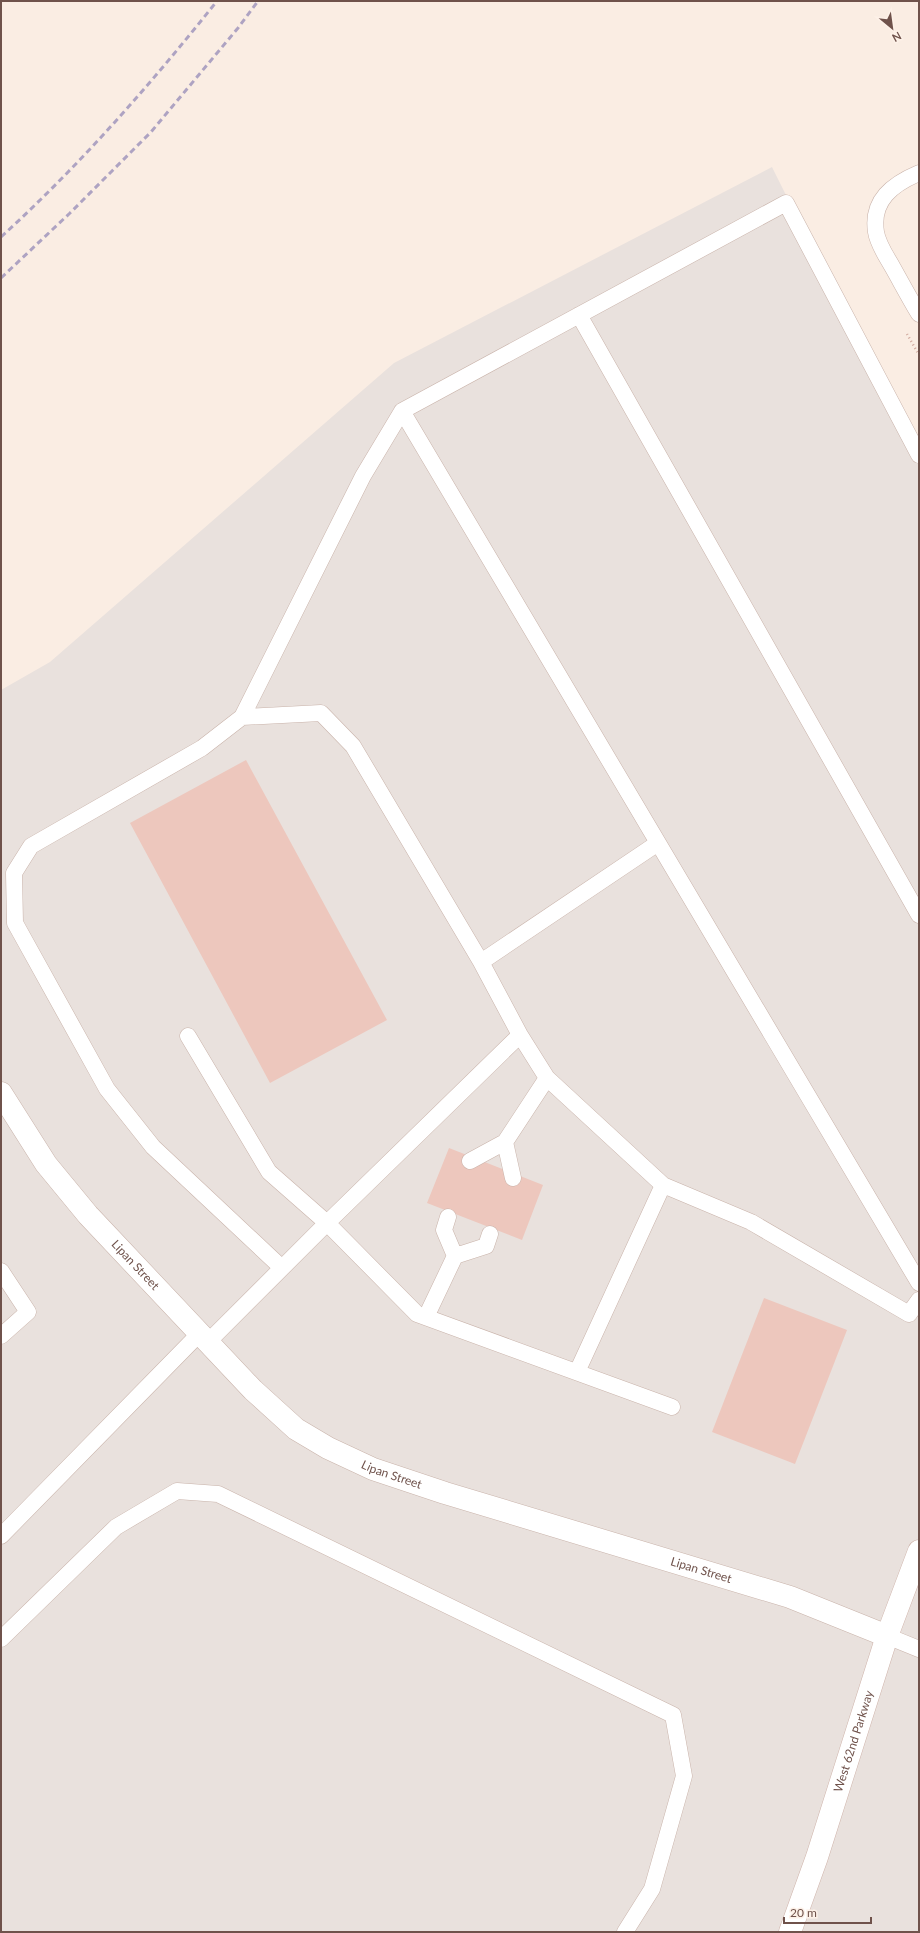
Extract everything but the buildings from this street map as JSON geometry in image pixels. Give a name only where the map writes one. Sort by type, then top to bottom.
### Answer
[{"type":"street","name":"Lipan Street","points":[[1,1093],[46,1164],[88,1215],[253,1390],[296,1429],[328,1448],[373,1469],[445,1493],[790,1597],[887,1636]]},
{"type":"street","name":"West 62nd Parkway","points":[[790,1932],[817,1857],[887,1636],[919,1551]]},
{"type":"lane","points":[[919,173],[904,179],[890,188],[881,201],[876,216],[876,233],[882,248],[919,314]]},
{"type":"lane","points":[[282,1268],[153,1147],[107,1089],[15,923],[14,873],[31,846],[202,748],[242,717],[362,476],[402,411],[786,203],[919,455]]},
{"type":"lane","points":[[579,315],[919,915]]},
{"type":"lane","points":[[402,411],[919,1284]]},
{"type":"lane","points":[[242,717],[321,713],[353,746],[481,962],[520,1035],[547,1078],[663,1185],[751,1222],[909,1314],[919,1300]]},
{"type":"lane","points":[[481,962],[658,843]]},
{"type":"lane","points":[[1,1536],[203,1338],[282,1268],[327,1222],[520,1035]]},
{"type":"lane","points":[[188,1036],[268,1172],[327,1222],[417,1314],[672,1407]]},
{"type":"lane","points":[[470,1161],[505,1142],[547,1078]]},
{"type":"lane","points":[[505,1142],[513,1178]]},
{"type":"lane","points":[[577,1372],[663,1185]]},
{"type":"lane","points":[[448,1217],[444,1230],[455,1256]]},
{"type":"lane","points":[[426,1317],[455,1256],[486,1246],[490,1234]]},
{"type":"lane","points":[[1,1271],[28,1312],[1,1336]]},
{"type":"lane","points":[[1,1639],[116,1527],[177,1491],[218,1494],[673,1715],[684,1776],[652,1889],[625,1932]]},
{"type":"lane","name":"Lipan Street","points":[[887,1636],[919,1649]]},
{"type":"shaded area","points":[[772,167],[919,462],[919,1932],[1,1932],[1,690],[50,662],[394,363]]},
{"type":"railway","points":[[1,237],[59,182],[114,124],[217,1]]},
{"type":"railway","points":[[1,278],[70,213],[151,132],[238,28],[258,1]]}]
